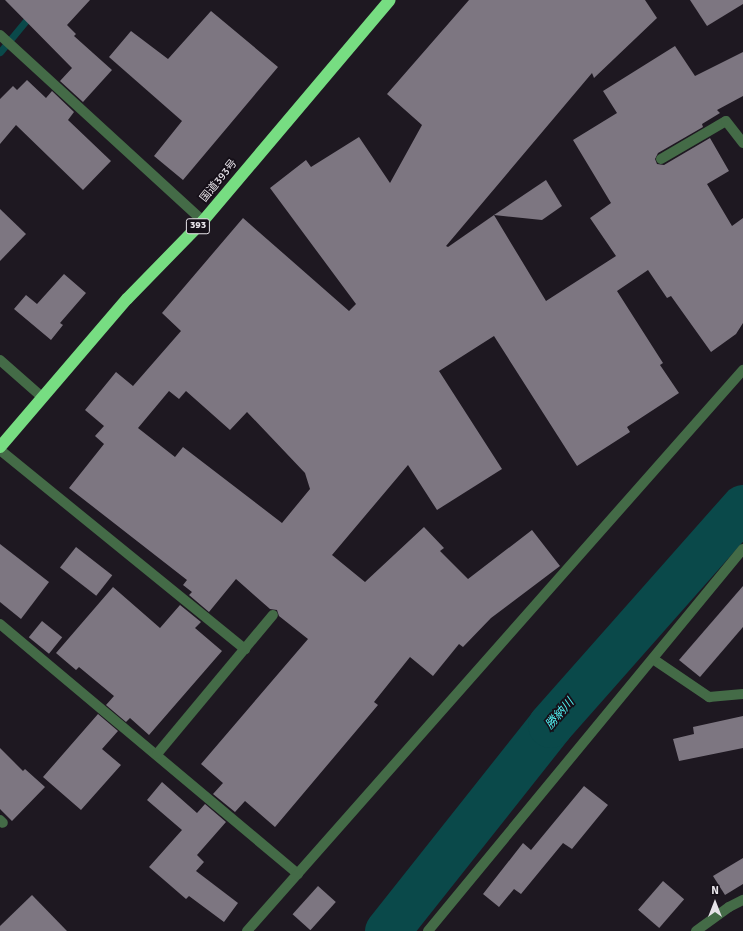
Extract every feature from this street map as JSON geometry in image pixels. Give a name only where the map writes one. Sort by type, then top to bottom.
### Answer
[{"type":"highway","name":"国道393号","points":[[0,448],[127,299],[203,221],[390,0]]},
{"type":"street","points":[[0,35],[203,221]]},
{"type":"street","points":[[661,159],[726,121],[743,143]]},
{"type":"street","points":[[0,360],[42,397]]},
{"type":"street","points":[[247,931],[743,370]]},
{"type":"street","points":[[0,448],[245,649]]},
{"type":"street","points":[[428,931],[743,549]]},
{"type":"street","points":[[157,754],[273,616]]},
{"type":"street","points":[[0,624],[157,754],[298,874]]},
{"type":"street","points":[[653,659],[709,697],[743,694]]},
{"type":"street","points":[[696,931],[729,907],[743,900]]},
{"type":"building","points":[[5,0],[90,0],[67,25],[76,34],[74,36],[112,70],[83,102],[60,81],[72,68]]},
{"type":"building","points":[[469,0],[645,0],[657,18],[594,78],[592,73],[446,246],[448,247],[494,215],[546,301],[616,256],[590,218],[611,203],[573,140],[617,113],[603,91],[675,46],[695,76],[743,52],[743,96],[717,110],[720,113],[702,124],[703,127],[658,153],[655,159],[657,164],[664,165],[710,138],[729,171],[707,184],[732,226],[743,218],[743,323],[736,334],[711,352],[671,296],[667,298],[648,270],[617,291],[663,363],[660,365],[679,393],[627,427],[630,432],[577,466],[494,336],[439,371],[502,469],[437,510],[408,465],[332,555],[365,582],[424,527],[444,548],[440,551],[468,579],[532,530],[560,566],[491,618],[463,647],[459,644],[433,676],[410,657],[374,702],[378,705],[275,827],[245,801],[235,812],[213,794],[223,783],[201,764],[308,639],[279,616],[277,610],[270,609],[236,579],[209,612],[189,595],[192,592],[183,585],[187,580],[69,488],[104,444],[95,436],[104,426],[85,410],[116,372],[133,386],[181,331],[162,313],[243,218],[349,311],[356,304],[270,188],[306,160],[311,167],[359,137],[390,183],[422,125],[387,94]],"holes":[[[169,391],[179,399],[186,391],[230,430],[247,412],[305,473],[310,489],[282,523],[183,447],[175,457],[138,428]]]},
{"type":"building","points":[[690,0],[743,0],[743,4],[707,26]]},
{"type":"building","points":[[211,11],[278,67],[183,180],[154,156],[182,121],[109,57],[131,31],[168,59]]},
{"type":"building","points":[[27,80],[46,98],[52,91],[74,112],[68,120],[111,161],[83,190],[16,125],[0,144],[0,99],[13,86],[17,90]]},
{"type":"building","points":[[546,180],[562,206],[542,220],[494,215]]},
{"type":"building","points":[[0,209],[26,234],[0,261]]},
{"type":"building","points":[[64,274],[86,293],[60,323],[63,325],[51,340],[14,309],[26,295],[37,304]]},
{"type":"building","points":[[0,544],[49,582],[21,619],[0,602]]},
{"type":"building","points":[[76,547],[112,575],[96,596],[60,567]]},
{"type":"building","points":[[743,586],[743,627],[700,677],[679,660]]},
{"type":"building","points":[[113,587],[160,628],[180,605],[201,622],[195,628],[222,651],[149,735],[130,718],[126,722],[106,705],[114,696],[79,667],[76,670],[56,653]]},
{"type":"building","points":[[42,621],[62,637],[49,654],[29,637]]},
{"type":"building","points":[[98,714],[118,731],[102,749],[121,765],[81,810],[43,777]]},
{"type":"building","points":[[743,716],[743,748],[679,761],[673,739],[694,734],[693,727]]},
{"type":"building","points":[[0,748],[23,771],[25,769],[45,787],[12,821],[0,809]]},
{"type":"building","points":[[162,782],[197,813],[205,804],[226,822],[197,855],[204,862],[196,871],[238,903],[224,922],[189,896],[186,899],[149,867],[182,830],[147,800]]},
{"type":"building","points":[[584,786],[608,805],[572,849],[563,843],[521,894],[514,889],[499,907],[483,894],[523,843],[531,850]]},
{"type":"building","points":[[743,858],[743,884],[725,895],[713,876]]},
{"type":"building","points":[[663,881],[684,899],[659,928],[638,910]]},
{"type":"building","points":[[318,886],[336,902],[310,930],[293,914]]},
{"type":"building","points":[[32,895],[67,931],[0,931],[0,926]]},
{"type":"waterway","points":[[0,52],[43,0]]},
{"type":"waterway","name":"勝納川","points":[[387,931],[550,725],[743,507]]}]
